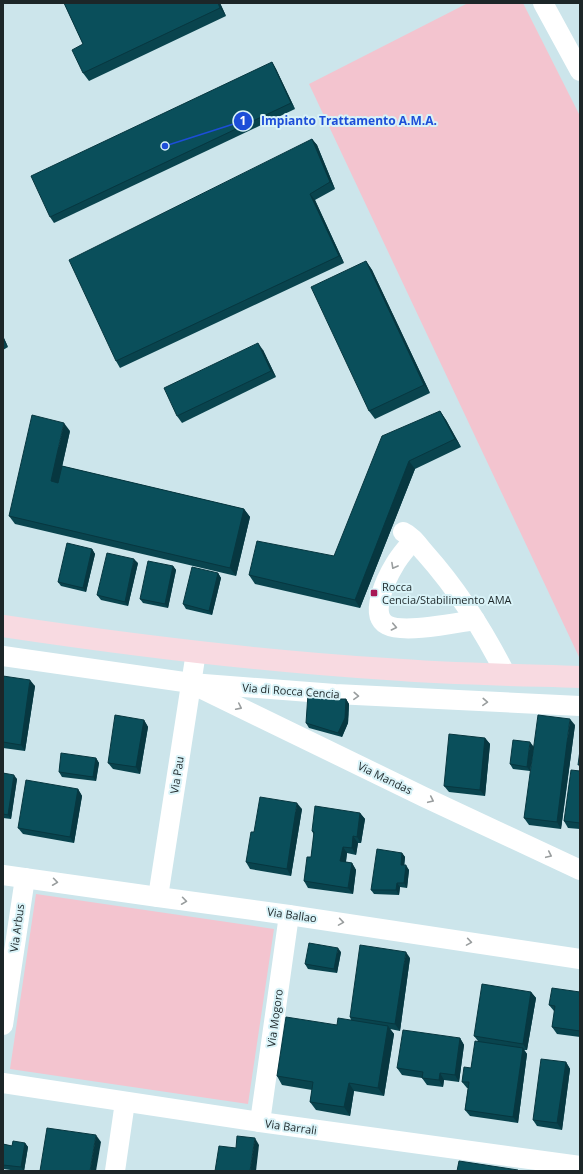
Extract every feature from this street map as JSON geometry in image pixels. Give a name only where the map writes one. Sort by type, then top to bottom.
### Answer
[{"type":"main road","points":[[3,626],[196,652],[385,669],[580,677]]},
{"type":"street","points":[[543,3],[580,71]]},
{"type":"street","points":[[475,620],[439,626],[409,628],[392,627],[382,621],[379,606],[381,597],[408,536],[432,561],[452,586],[475,620],[506,675]]},
{"type":"street","name":"Via Pau","points":[[158,897],[196,652]]},
{"type":"street","name":"Via di Rocca Cencia","points":[[3,656],[191,683],[335,694],[580,706]]},
{"type":"street","name":"Via Mandas","points":[[191,683],[424,797],[580,870]]},
{"type":"street","name":"Via Ballao","points":[[3,875],[289,915],[580,959]]},
{"type":"street","name":"Via Arbus","points":[[3,1025],[25,878]]},
{"type":"street","name":"Via Mogoro","points":[[260,1122],[289,915]]},
{"type":"street","name":"Via Barrali","points":[[3,1083],[260,1122],[580,1166]]},
{"type":"street","points":[[115,1171],[125,1102]]},
{"type":"shaded area","points":[[468,3],[523,3],[580,116],[580,659],[309,84]]},
{"type":"shaded area","points":[[36,894],[274,929],[248,1104],[10,1069]]},
{"type":"building","points":[[64,3],[218,3],[220,8],[83,73],[72,50],[83,44]]},
{"type":"building","points":[[272,62],[291,103],[50,217],[31,176]]},
{"type":"building","points":[[312,139],[330,182],[310,194],[339,256],[116,361],[69,260]]},
{"type":"building","points":[[366,261],[424,385],[369,411],[311,287]]},
{"type":"building","points":[[258,343],[271,371],[177,416],[164,388]]},
{"type":"building","points":[[440,411],[455,439],[409,461],[355,600],[249,575],[257,541],[334,556],[382,436]]},
{"type":"building","points":[[32,415],[64,423],[51,481],[58,483],[62,466],[244,509],[230,568],[9,516]]},
{"type":"building","points":[[67,543],[92,549],[83,588],[58,582]]},
{"type":"building","points":[[107,553],[134,559],[125,602],[97,595]]},
{"type":"building","points":[[148,561],[173,566],[165,604],[140,599]]},
{"type":"building","points":[[192,567],[218,573],[209,611],[183,604]]},
{"type":"building","points":[[3,676],[30,680],[21,745],[3,742]]},
{"type":"building","points":[[308,694],[335,696],[335,699],[346,699],[345,718],[338,733],[306,723]]},
{"type":"building","points":[[115,715],[144,720],[136,767],[108,763]]},
{"type":"building","points":[[538,715],[570,719],[557,822],[524,818]]},
{"type":"building","points":[[449,734],[485,738],[480,790],[444,786]]},
{"type":"building","points":[[513,740],[530,742],[527,767],[510,764]]},
{"type":"building","points":[[580,750],[580,765],[578,765]]},
{"type":"building","points":[[61,753],[96,758],[93,777],[59,772]]},
{"type":"building","points":[[571,770],[580,771],[580,823],[564,821]]},
{"type":"building","points":[[3,773],[14,775],[8,815],[3,814]]},
{"type":"building","points":[[26,780],[78,789],[70,837],[18,828]]},
{"type":"building","points":[[260,797],[297,803],[287,869],[246,862],[251,832],[254,832]]},
{"type":"building","points":[[315,806],[360,813],[357,837],[353,836],[352,848],[343,847],[340,861],[352,863],[348,888],[304,881],[307,857],[311,857]]},
{"type":"building","points":[[377,849],[402,853],[401,865],[406,865],[404,883],[397,883],[396,890],[371,890]]},
{"type":"building","points":[[309,943],[338,948],[334,969],[305,964]]},
{"type":"building","points":[[360,945],[406,952],[395,1024],[350,1017]]},
{"type":"building","points":[[482,984],[531,992],[523,1044],[474,1036]]},
{"type":"building","points":[[552,988],[580,992],[580,1031],[552,1027],[555,1006],[549,1005]]},
{"type":"building","points":[[286,1017],[337,1025],[338,1018],[388,1026],[378,1088],[349,1083],[344,1107],[310,1102],[313,1082],[277,1076]]},
{"type":"building","points":[[403,1030],[460,1038],[455,1075],[440,1073],[439,1080],[422,1078],[423,1072],[397,1068]]},
{"type":"building","points":[[475,1041],[523,1048],[513,1117],[465,1110],[469,1082],[462,1082],[464,1067],[471,1068]]},
{"type":"building","points":[[541,1059],[566,1062],[557,1123],[533,1120]]},
{"type":"building","points":[[47,1128],[96,1135],[90,1171],[40,1171]]},
{"type":"building","points":[[237,1136],[255,1138],[250,1171],[215,1171],[219,1146],[236,1148]]},
{"type":"building","points":[[13,1141],[25,1143],[21,1167],[3,1165],[3,1144],[12,1146]]},
{"type":"building","points":[[459,1161],[518,1170],[518,1171],[457,1171]]},
{"type":"place","name":"Impianto Trattamento A.M.A.","points":[[165,146]]},
{"type":"place","name":"Rocca Cencia/Stabilimento AMA","points":[[374,593]]}]
